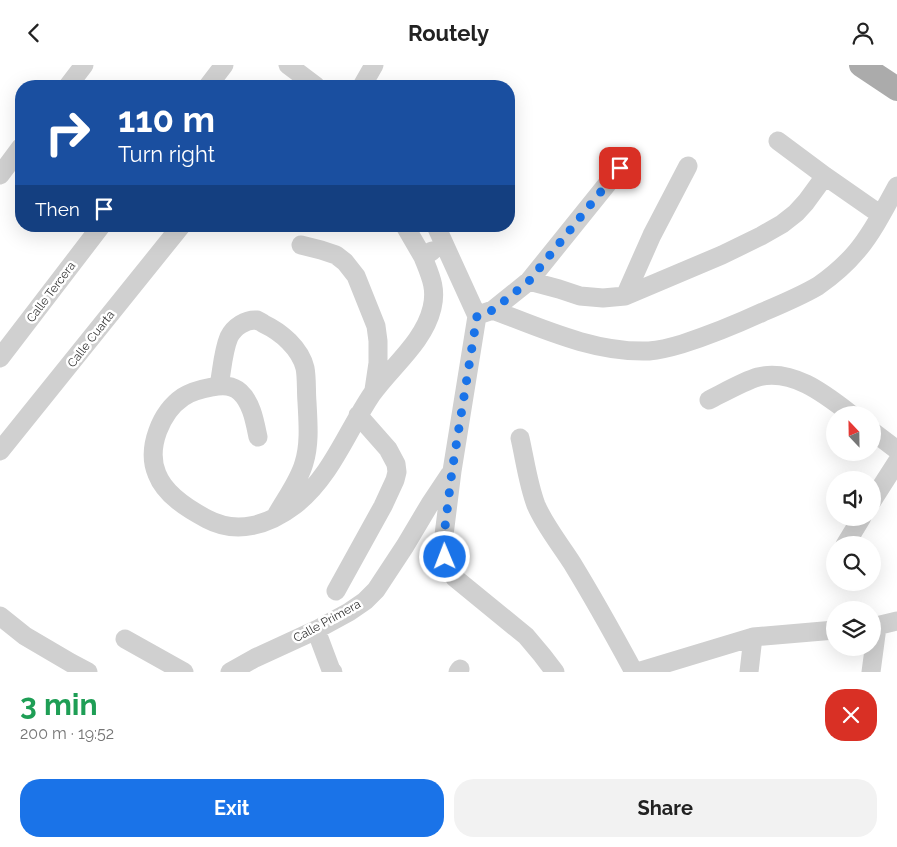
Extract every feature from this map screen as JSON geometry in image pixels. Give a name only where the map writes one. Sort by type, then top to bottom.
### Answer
[{"type":"main road","points":[[861,65],[897,89]]},
{"type":"street","points":[[73,80],[84,65]]},
{"type":"street","points":[[213,80],[224,65]]},
{"type":"street","points":[[288,65],[308,80]]},
{"type":"street","points":[[365,80],[374,65]]},
{"type":"street","points":[[778,141],[882,215]]},
{"type":"street","points":[[0,175],[15,155]]},
{"type":"street","points":[[625,296],[652,235],[688,167]]},
{"type":"street","points":[[555,672],[526,636],[455,578],[449,568],[443,543],[452,471],[485,313],[529,281],[620,168]]},
{"type":"street","points":[[529,281],[580,296],[603,298],[625,296],[722,255],[782,224],[806,202],[824,175]]},
{"type":"street","points":[[439,232],[485,313],[597,346],[649,351],[668,348],[734,325],[791,300],[819,285],[842,267],[858,251],[882,215],[897,186]]},
{"type":"street","name":"Calle Tercera","points":[[0,358],[96,232]]},
{"type":"street","name":"Calle Cuarta","points":[[0,451],[176,232]]},
{"type":"street","points":[[258,437],[252,412],[242,393],[231,387],[219,385],[194,391],[182,398],[169,411],[159,429],[153,448],[153,459],[157,475],[167,490],[181,504],[211,521],[235,527],[253,527],[273,519],[289,510],[306,496],[326,471],[373,393],[407,354],[427,323],[433,307],[434,286],[423,257],[408,232]]},
{"type":"street","points":[[423,257],[444,244]]},
{"type":"street","points":[[301,245],[336,255],[345,262],[356,276],[376,326],[378,363],[373,393]]},
{"type":"street","points":[[219,385],[230,335],[244,322],[258,320],[275,329],[292,344],[305,368],[308,422],[307,449],[304,464],[298,479],[273,519]]},
{"type":"street","points":[[709,400],[758,377],[773,375],[788,377],[810,386],[841,406]]},
{"type":"street","points":[[336,591],[383,506],[397,472],[396,464],[388,449],[358,415]]},
{"type":"street","points":[[520,438],[535,503],[542,518],[599,608],[636,672],[753,637],[826,631]]},
{"type":"street","points":[[881,438],[897,450]]},
{"type":"street","points":[[881,487],[897,462]]},
{"type":"street","name":"Calle Primera","points":[[230,672],[255,658],[316,630],[364,601],[376,590],[452,471]]},
{"type":"street","points":[[0,616],[25,636],[88,672]]},
{"type":"street","points":[[881,625],[897,621]]},
{"type":"street","points":[[316,630],[331,671]]},
{"type":"street","points":[[749,672],[753,637]]},
{"type":"street","points":[[125,639],[184,672]]},
{"type":"street","points":[[871,672],[872,656]]},
{"type":"route","points":[[445,557],[443,543],[452,471],[477,316],[493,310],[529,281],[620,168]]}]
